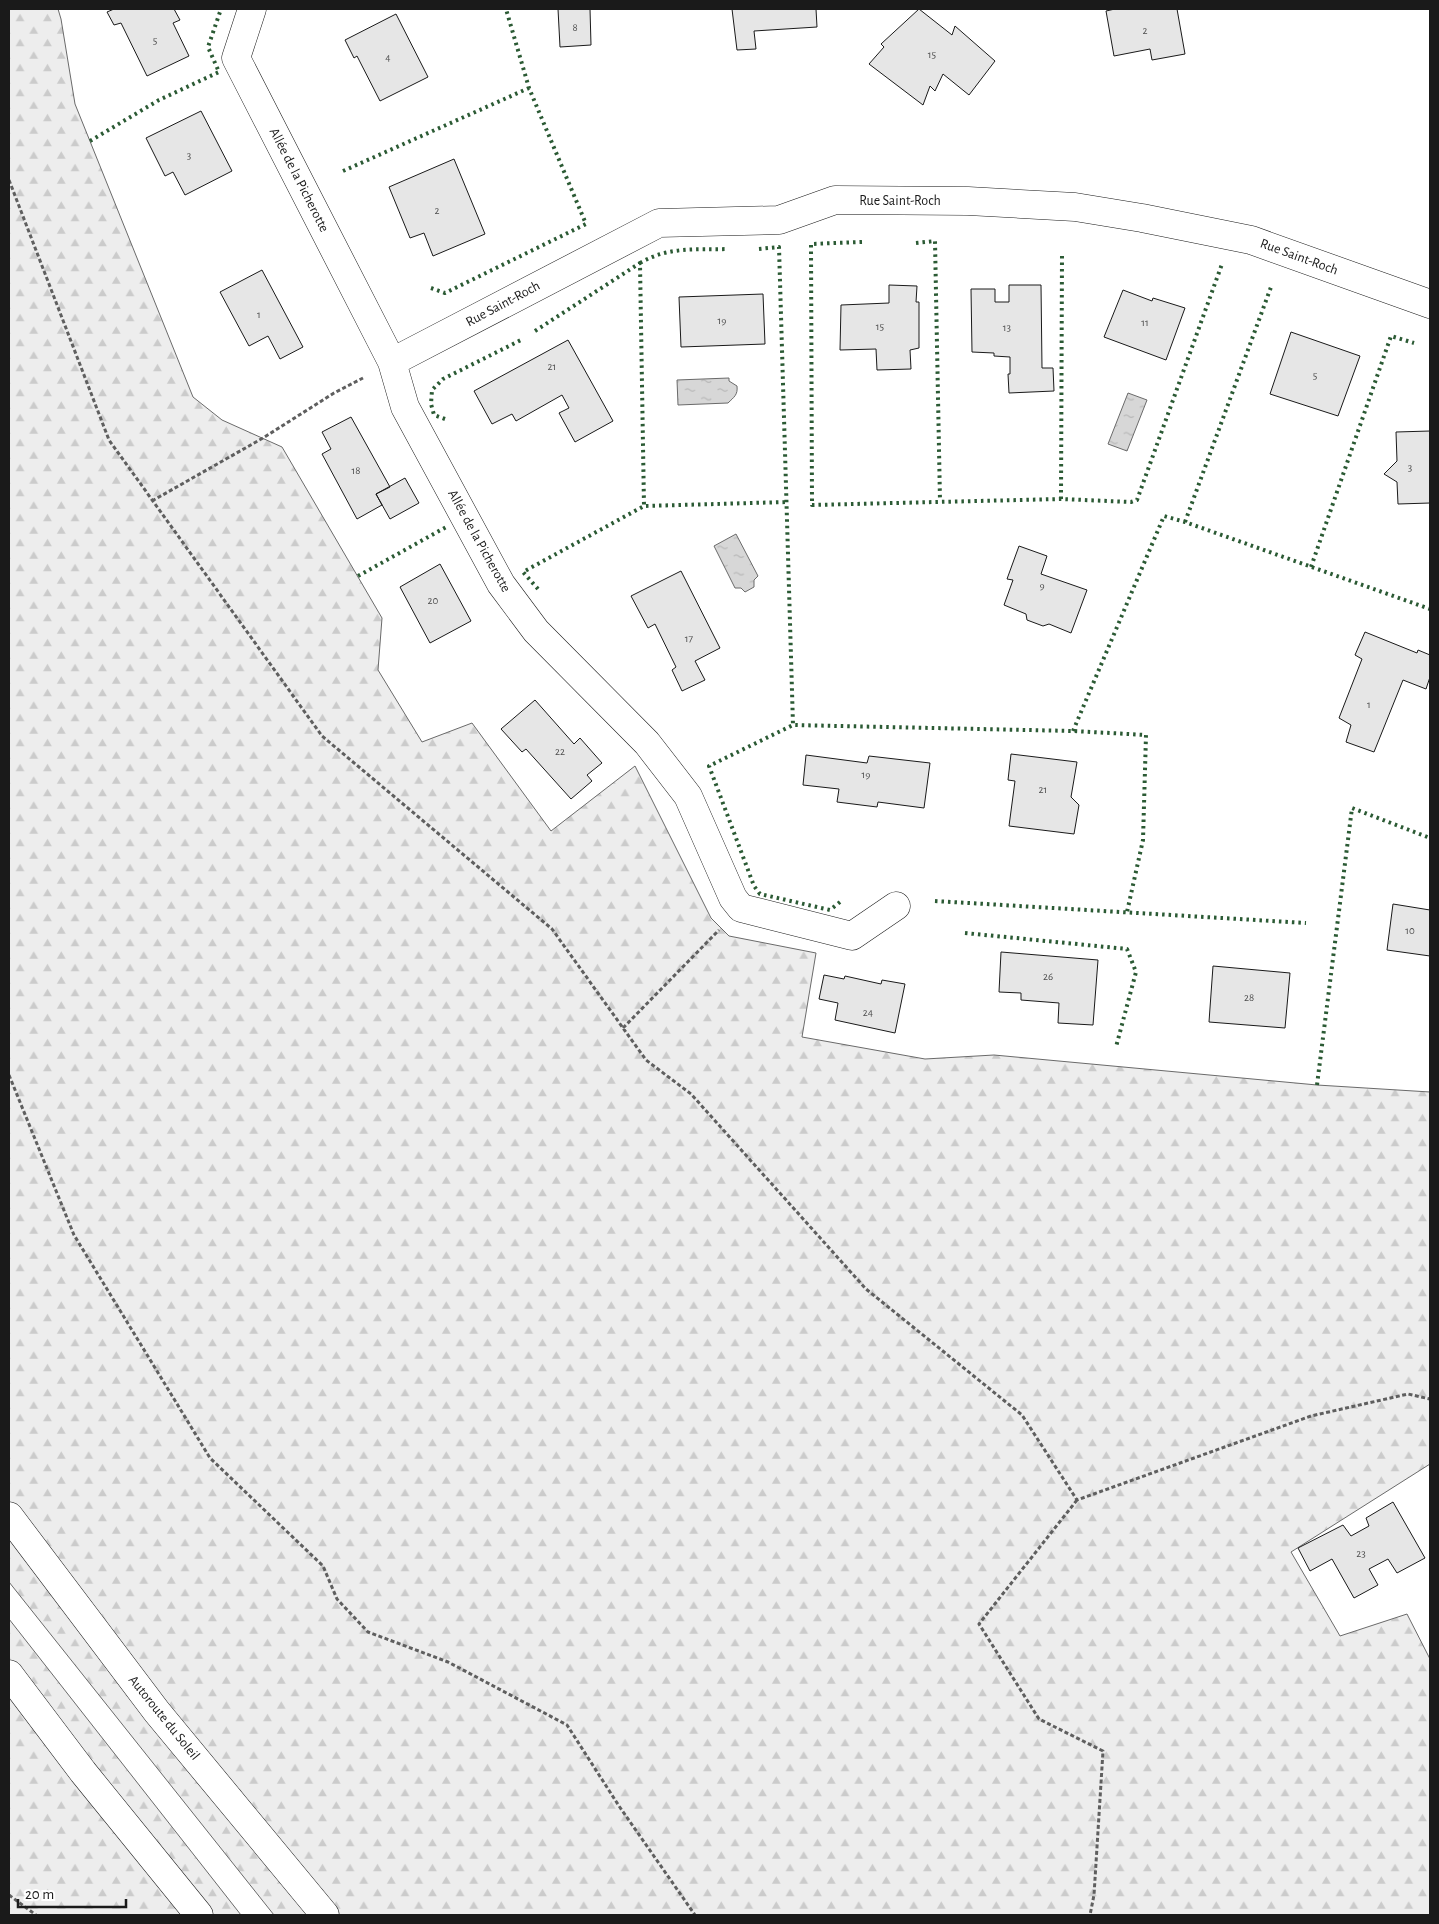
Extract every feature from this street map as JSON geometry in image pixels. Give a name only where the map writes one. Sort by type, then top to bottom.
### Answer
[{"type":"main road","name":"Allée de la Picherotte","points":[[252,9],[236,58],[392,362],[405,406],[501,584],[536,631],[647,743],[688,796],[733,898],[741,908]]},
{"type":"main road","name":"Rue Saint-Roch","points":[[392,362],[659,223],[779,220],[835,200],[968,201],[1075,207],[1142,218],[1251,240],[1430,304]]},
{"type":"main road","points":[[741,908],[852,936],[896,906]]},
{"type":"main road","name":"Autoroute du Soleil","points":[[9,1516],[157,1712],[325,1915]]},
{"type":"main road","points":[[9,1674],[82,1772],[199,1915]]},
{"type":"path","points":[[9,180],[108,440],[322,736],[552,929],[646,1060],[691,1094],[866,1289],[1011,1405],[1022,1416],[1078,1500]]},
{"type":"path","points":[[152,501],[392,362]]},
{"type":"path","points":[[623,1028],[741,908]]},
{"type":"path","points":[[9,1075],[74,1235],[210,1458],[323,1566],[337,1599],[368,1632],[448,1662],[566,1725],[619,1806],[695,1915]]},
{"type":"path","points":[[1090,1915],[1094,1895],[1103,1751],[1039,1719],[979,1624],[1078,1500],[1311,1416],[1408,1394],[1430,1399]]},
{"type":"path","points":[[9,1894],[36,1915]]},
{"type":"green space","points":[[9,9],[58,9],[75,104],[193,397],[222,420],[282,447],[382,618],[378,670],[422,742],[472,723],[551,831],[635,766],[711,918],[729,936],[816,953],[802,1037],[925,1059],[994,1055],[1317,1085],[1430,1092],[1430,1464],[1291,1552],[1340,1636],[1407,1614],[1430,1659],[1430,1915],[274,1915],[9,1582]]},
{"type":"green space","points":[[9,1619],[241,1915],[9,1915]]},
{"type":"water","points":[[729,378],[729,381],[737,386],[737,392],[728,403],[678,405],[677,380]]},
{"type":"water","points":[[1128,393],[1147,400],[1127,451],[1108,444]]},
{"type":"water","points":[[736,534],[758,576],[754,580],[754,587],[745,592],[741,588],[735,588],[714,546]]},
{"type":"building","points":[[114,9],[174,9],[180,20],[173,23],[189,56],[147,76],[121,23],[114,25],[107,12]]},
{"type":"building","points":[[558,9],[590,9],[591,45],[560,47]]},
{"type":"building","points":[[732,9],[816,9],[817,27],[754,31],[756,49],[737,50]]},
{"type":"building","points":[[919,9],[952,35],[955,26],[995,61],[969,95],[943,74],[935,91],[930,86],[923,105],[869,64],[884,47],[881,44]]},
{"type":"building","points":[[1115,9],[1177,9],[1185,54],[1152,60],[1150,49],[1114,56],[1106,11]]},
{"type":"building","points":[[396,14],[428,77],[380,101],[357,56],[354,58],[345,40]]},
{"type":"building","points":[[201,111],[232,171],[185,195],[173,172],[165,176],[146,138]]},
{"type":"building","points":[[454,159],[485,234],[433,256],[424,233],[410,238],[389,187]]},
{"type":"building","points":[[262,270],[303,347],[280,359],[268,336],[249,346],[220,292]]},
{"type":"building","points":[[889,285],[917,286],[916,302],[919,302],[919,348],[910,350],[911,369],[877,370],[876,349],[840,350],[841,305],[889,303]]},
{"type":"building","points":[[1009,285],[1041,285],[1042,368],[1053,368],[1054,391],[1009,393],[1008,374],[1010,374],[1010,357],[994,356],[994,353],[972,352],[971,289],[995,289],[995,302],[1009,302]]},
{"type":"building","points":[[1123,290],[1152,301],[1153,298],[1185,308],[1166,360],[1104,337]]},
{"type":"building","points":[[763,294],[765,344],[681,347],[679,297]]},
{"type":"building","points":[[1291,332],[1360,356],[1338,416],[1270,394]]},
{"type":"building","points":[[568,340],[613,421],[575,442],[559,413],[569,408],[562,395],[516,421],[512,414],[492,424],[474,391]]},
{"type":"building","points":[[351,417],[390,487],[376,494],[382,505],[357,519],[322,454],[331,449],[322,432]]},
{"type":"building","points":[[1430,431],[1430,503],[1398,504],[1397,482],[1384,474],[1397,461],[1396,432]]},
{"type":"building","points":[[405,478],[419,503],[390,519],[376,494]]},
{"type":"building","points":[[1019,546],[1047,556],[1041,574],[1087,590],[1071,633],[1049,624],[1043,626],[1027,620],[1026,614],[1004,605],[1013,580],[1007,579]]},
{"type":"building","points":[[440,564],[471,621],[430,643],[400,587]]},
{"type":"building","points":[[681,571],[720,648],[695,661],[705,680],[682,691],[672,670],[676,667],[655,624],[648,628],[631,596]]},
{"type":"building","points":[[1365,632],[1417,653],[1418,650],[1430,655],[1430,677],[1426,689],[1403,680],[1374,752],[1346,742],[1351,725],[1339,718],[1362,659],[1355,655]]},
{"type":"building","points":[[535,700],[574,744],[580,738],[602,763],[587,775],[592,781],[571,799],[526,749],[522,752],[501,729]]},
{"type":"building","points":[[1011,754],[1077,762],[1071,797],[1079,805],[1074,834],[1009,826],[1015,781],[1008,780]]},
{"type":"building","points":[[806,755],[867,763],[869,756],[930,763],[924,808],[878,802],[877,807],[837,802],[839,789],[803,785]]},
{"type":"building","points":[[1393,904],[1430,910],[1430,956],[1387,950]]},
{"type":"building","points":[[1001,952],[1098,960],[1093,1025],[1058,1023],[1059,1003],[1021,1000],[1021,993],[999,992]]},
{"type":"building","points":[[1213,966],[1290,973],[1285,1028],[1209,1022]]},
{"type":"building","points":[[824,975],[844,979],[845,976],[881,984],[882,980],[905,984],[895,1033],[835,1020],[838,1003],[819,999]]},
{"type":"building","points":[[1393,1502],[1425,1558],[1397,1573],[1388,1559],[1369,1569],[1378,1585],[1354,1598],[1332,1559],[1310,1571],[1298,1548],[1343,1525],[1351,1536],[1369,1526],[1366,1518]]},
{"type":"hedge","points":[[90,141],[159,100],[219,72],[208,47],[221,9]]},
{"type":"hedge","points":[[431,288],[445,293],[586,224],[529,88],[506,9]]},
{"type":"hedge","points":[[343,171],[529,88]]},
{"type":"hedge","points":[[916,243],[935,241],[940,501]]},
{"type":"hedge","points":[[862,242],[811,244],[812,505],[1061,499],[1131,502],[1137,500],[1222,264]]},
{"type":"hedge","points":[[759,249],[779,247],[793,725]]},
{"type":"hedge","points":[[640,263],[672,251],[728,249]]},
{"type":"hedge","points":[[1061,499],[1062,255]]},
{"type":"hedge","points":[[535,331],[640,263],[644,506]]},
{"type":"hedge","points":[[1185,522],[1271,287]]},
{"type":"hedge","points":[[1311,567],[1391,336],[1414,343]]},
{"type":"hedge","points":[[445,419],[434,415],[431,404],[432,390],[443,379],[523,339]]},
{"type":"hedge","points":[[538,589],[523,572],[644,506],[787,502]]},
{"type":"hedge","points":[[1073,731],[1164,516],[1430,609]]},
{"type":"hedge","points":[[358,576],[448,526]]},
{"type":"hedge","points":[[840,902],[830,910],[760,894],[754,886],[709,766],[793,725],[1073,731],[1146,735],[1143,840],[1127,912]]},
{"type":"hedge","points":[[1317,1085],[1352,808],[1430,838]]},
{"type":"hedge","points":[[935,901],[1306,923]]},
{"type":"hedge","points":[[965,933],[1127,949],[1136,972],[1116,1047]]}]
